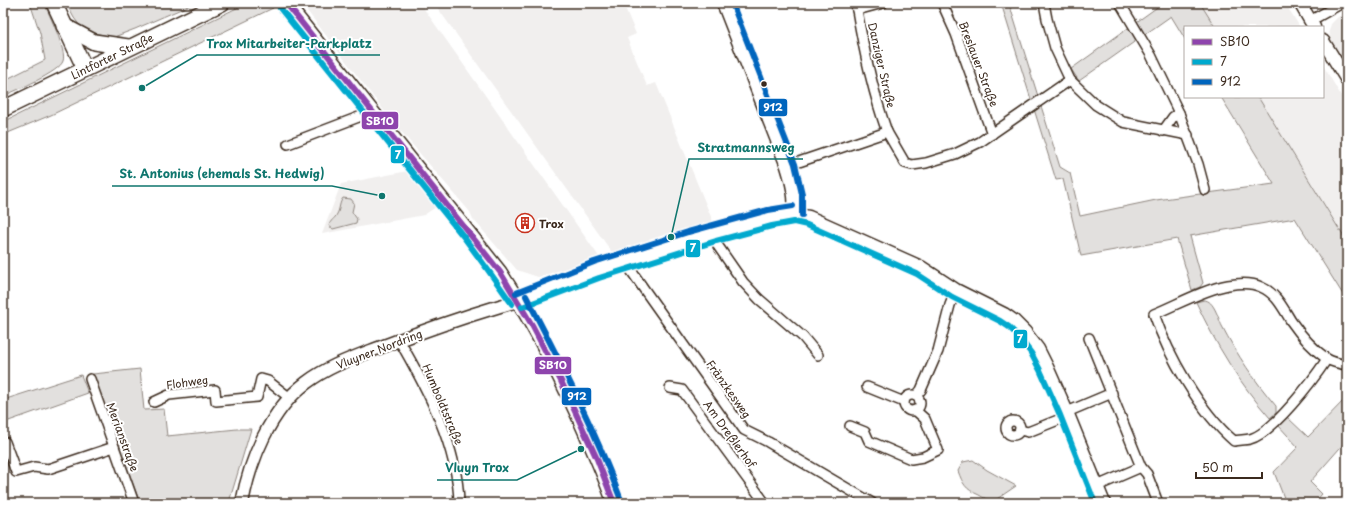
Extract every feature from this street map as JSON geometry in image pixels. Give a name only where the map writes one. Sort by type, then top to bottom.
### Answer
[{"type":"main road","points":[[54,3],[85,69]]},
{"type":"main road","name":"Lintforter Straße","points":[[3,109],[222,3]]},
{"type":"main road","points":[[286,3],[470,231],[519,300],[560,377],[605,478],[614,503]]},
{"type":"main road","points":[[64,26],[94,42],[129,47]]},
{"type":"street","points":[[723,3],[787,166],[793,187],[795,204],[794,214],[809,217],[921,267],[956,290],[1004,314],[1014,321],[1038,349],[1068,414],[1104,503]]},
{"type":"street","points":[[856,7],[883,3]]},
{"type":"street","name":"Breslauer Straße","points":[[942,3],[959,42],[992,134]]},
{"type":"street","points":[[1044,3],[1055,48],[1070,80],[1096,105],[1122,122],[1188,135]]},
{"type":"street","points":[[1120,3],[1151,55],[1179,113],[1198,164],[1205,190]]},
{"type":"street","points":[[1300,3],[1312,24],[1342,3]]},
{"type":"street","name":"Danziger Straße","points":[[856,7],[865,56],[876,100],[887,132],[905,163],[912,165],[926,163],[955,154],[980,142],[1070,80]]},
{"type":"street","points":[[1324,43],[1347,80]]},
{"type":"street","points":[[288,144],[372,111]]},
{"type":"street","points":[[1163,131],[1173,117],[1179,113]]},
{"type":"street","points":[[787,166],[887,132]]},
{"type":"street","name":"Vluyner Nordring","points":[[242,503],[248,479],[264,436],[275,415],[305,384],[324,371],[344,361],[399,340],[532,296],[580,276],[627,260],[714,233],[770,218],[794,214]]},
{"type":"street","points":[[714,233],[718,246],[743,282],[759,299],[803,337],[818,355]]},
{"type":"street","name":"Fränzkesweg","points":[[627,260],[630,269],[744,430],[768,442],[872,503]]},
{"type":"street","points":[[1327,359],[1316,376],[1270,428],[1250,439],[1234,441],[1210,417],[1188,384],[1161,333],[1154,314],[1227,285],[1245,283],[1261,286],[1278,300],[1304,337],[1327,359],[1347,365]]},
{"type":"street","points":[[916,396],[921,390],[938,351],[950,305],[956,290]]},
{"type":"street","points":[[1089,338],[1141,467],[1147,474],[1158,503]]},
{"type":"street","name":"Humboldtstraße","points":[[399,340],[421,378],[446,436],[457,478],[459,503]]},
{"type":"street","name":"Merianstraße","points":[[90,379],[134,503]]},
{"type":"street","name":"Flohweg","points":[[154,402],[169,395],[215,390],[216,401],[257,397],[261,379],[268,381],[290,398]]},
{"type":"street","points":[[850,426],[865,432],[869,441],[911,458],[922,457],[938,450],[924,419],[915,410],[909,410],[904,402],[867,387]]},
{"type":"street","name":"Am Dreßlerhof","points":[[670,388],[682,390],[765,503]]},
{"type":"street","points":[[1020,430],[1028,432],[1112,393]]},
{"type":"street","points":[[904,402],[907,397],[913,395],[916,396]]},
{"type":"street","points":[[915,410],[920,403],[916,396]]},
{"type":"street","points":[[5,442],[16,472],[34,467],[48,469],[114,446]]},
{"type":"street","points":[[1097,486],[1141,467]]},
{"type":"shaded area","points":[[30,3],[44,3],[60,41],[64,56],[63,61],[46,76],[3,96],[3,81],[45,60],[40,33]]},
{"type":"shaded area","points":[[66,3],[195,3],[114,37],[84,31],[74,18]]},
{"type":"shaded area","points":[[247,3],[269,3],[273,8],[51,115],[3,135],[3,122]]},
{"type":"shaded area","name":"Trox","points":[[301,3],[420,3],[600,258],[538,277],[517,270],[473,219],[470,212],[392,121]]},
{"type":"shaded area","name":"Trox","points":[[434,3],[623,3],[636,34],[627,38],[647,86],[656,83],[714,224],[614,255]]},
{"type":"shaded area","points":[[1001,3],[1009,3],[1060,167],[1070,173],[1080,216],[1156,200],[1274,184],[1222,98],[1259,98],[1347,242],[1347,301],[1295,218],[1190,236],[1203,283],[1200,287],[1192,290],[1177,239],[1081,256],[1063,179],[1056,180]]},
{"type":"shaded area","points":[[1163,3],[1200,3],[1214,26],[1184,26],[1184,37],[1171,16],[1079,81],[1071,69]]},
{"type":"shaded area","points":[[1200,3],[1285,3],[1299,26],[1214,26]]},
{"type":"shaded area","points":[[1347,11],[1347,66],[1331,40],[1329,31],[1331,24]]},
{"type":"shaded area","points":[[1324,67],[1347,106],[1347,241],[1259,98],[1324,98]]},
{"type":"shaded area","points":[[408,171],[436,207],[424,215],[322,234],[341,184]]},
{"type":"shaded area","points":[[343,198],[351,199],[354,203],[352,212],[357,219],[356,223],[333,229],[329,226],[339,210]]},
{"type":"shaded area","points":[[1204,300],[1213,306],[1222,326],[1240,357],[1276,406],[1276,413],[1270,418],[1238,377],[1220,348],[1196,302]]},
{"type":"shaded area","points":[[140,369],[144,410],[164,409],[167,436],[251,429],[229,502],[140,503],[93,374]]},
{"type":"shaded area","points":[[81,375],[88,393],[3,423],[3,400]]},
{"type":"shaded area","points":[[1347,397],[1347,440],[1310,482],[1322,494],[1314,503],[1286,503],[1274,472],[1298,447],[1278,425],[1287,417],[1308,437]]},
{"type":"shaded area","points":[[973,460],[987,470],[1016,486],[994,501],[986,499],[971,491],[963,483],[958,471],[963,462]]},
{"type":"transit line","name":"SB10","points":[[286,3],[500,272],[532,325],[560,379],[597,459],[614,503]]},
{"type":"transit line","name":"912","points":[[732,3],[795,164],[802,194],[802,215]]},
{"type":"transit line","name":"7","points":[[280,8],[463,236],[512,304]]},
{"type":"transit line","name":"912","points":[[516,293],[594,262],[688,232],[768,210],[793,206]]},
{"type":"transit line","name":"7","points":[[522,307],[599,278],[716,241],[772,226],[794,222],[807,225],[917,274],[952,297],[1009,327],[1031,353],[1040,370],[1060,415],[1095,503]]},
{"type":"transit line","name":"912","points":[[526,296],[589,422],[621,500]]},
{"type":"place","name":"Trox Mitarbeiter-Parkplatz","points":[[142,88]]},
{"type":"place","name":"St. Antonius (ehemals St. Hedwig)","points":[[382,196]]},
{"type":"place","name":"Trox","points":[[525,223]]},
{"type":"place","name":"Stratmannsweg","points":[[671,237]]},
{"type":"place","name":"Vluyn Trox","points":[[581,449]]}]
